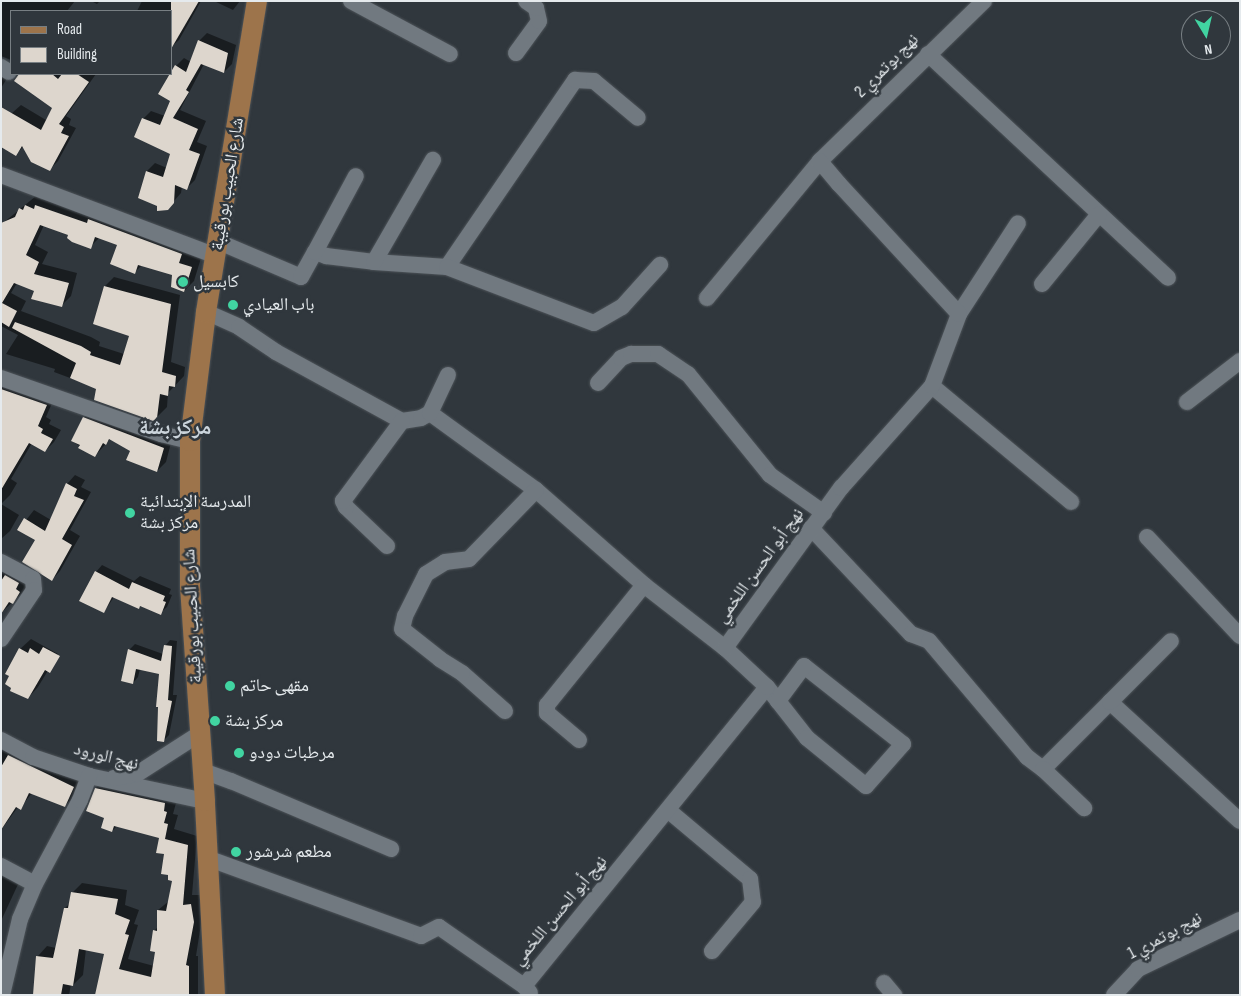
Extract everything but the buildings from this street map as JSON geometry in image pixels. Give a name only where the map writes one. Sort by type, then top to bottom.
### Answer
[{"type":"main road","name":"شارع الحبيب بورقيبة","points":[[216,995],[190,587],[190,441],[206,312],[257,1]]},
{"type":"street","points":[[352,1],[450,54]]},
{"type":"street","points":[[376,1],[417,22]]},
{"type":"street","points":[[516,53],[539,21],[536,8],[526,1]]},
{"type":"street","name":"نهج بوتمري 2","points":[[707,298],[820,161],[984,1]]},
{"type":"street","points":[[928,54],[1168,278]]},
{"type":"street","points":[[447,267],[575,80],[594,81],[638,118]]},
{"type":"street","points":[[374,262],[433,160]]},
{"type":"street","points":[[820,161],[959,314]]},
{"type":"street","points":[[1,175],[301,277],[356,176]]},
{"type":"street","points":[[1042,284],[1099,214]]},
{"type":"street","name":"نهج أبو الحسن اللخمي","points":[[528,990],[768,687],[725,648],[841,488],[932,386],[959,314],[1018,223]]},
{"type":"street","points":[[316,252],[326,256],[374,262],[447,267],[594,323],[622,307],[660,265]]},
{"type":"street","points":[[206,312],[239,327],[276,352],[402,421],[421,418],[430,413],[448,375]]},
{"type":"street","points":[[598,383],[621,358],[631,354],[658,354],[688,374],[770,475],[824,513]]},
{"type":"street","points":[[1187,402],[1240,361]]},
{"type":"street","points":[[1,378],[161,434],[190,441]]},
{"type":"street","points":[[932,386],[1071,502]]},
{"type":"street","points":[[430,413],[536,490],[644,585],[725,648]]},
{"type":"street","points":[[387,546],[346,507],[343,500],[402,421]]},
{"type":"street","points":[[505,711],[462,673],[440,659],[402,629],[404,616],[426,574],[445,562],[469,559],[536,490]]},
{"type":"street","points":[[811,528],[912,634],[929,641],[1027,757],[1043,769],[1084,808]]},
{"type":"street","points":[[1147,537],[1240,636]]},
{"type":"street","points":[[1,562],[32,579],[34,590],[1,639]]},
{"type":"street","points":[[579,740],[547,713],[547,705],[644,585]]},
{"type":"street","points":[[1043,769],[1172,641]]},
{"type":"street","points":[[768,687],[778,701],[807,738],[866,786],[903,744],[804,666],[778,701]]},
{"type":"street","points":[[1110,702],[1240,821]]},
{"type":"street","points":[[2,995],[20,919],[35,884],[80,800],[96,778],[137,774],[199,734]]},
{"type":"street","name":"نهج الورود","points":[[1,740],[33,757],[96,778],[205,801]]},
{"type":"street","points":[[202,771],[231,781],[391,849]]},
{"type":"street","points":[[669,811],[750,879],[753,902],[712,951]]},
{"type":"street","points":[[207,858],[421,936],[439,927],[528,990]]},
{"type":"street","points":[[1,866],[35,884]]},
{"type":"street","name":"نهج بوتمري 1","points":[[1114,995],[1138,970],[1240,920]]},
{"type":"place","name":"كابسيل","points":[[183,282]]},
{"type":"place","name":"باب العيادي","points":[[233,305]]},
{"type":"place","name":"المدرسة الإبتدائية مركز بشة","points":[[130,513]]},
{"type":"place","name":"مقهى حاتم","points":[[230,686]]},
{"type":"place","name":"مركز بشة","points":[[215,721]]},
{"type":"place","name":"مرطبات دودو","points":[[239,753]]},
{"type":"place","name":"مطعم شرشور","points":[[236,852]]},
{"type":"district","name":"مركز بشة","points":[[175,428]]}]
